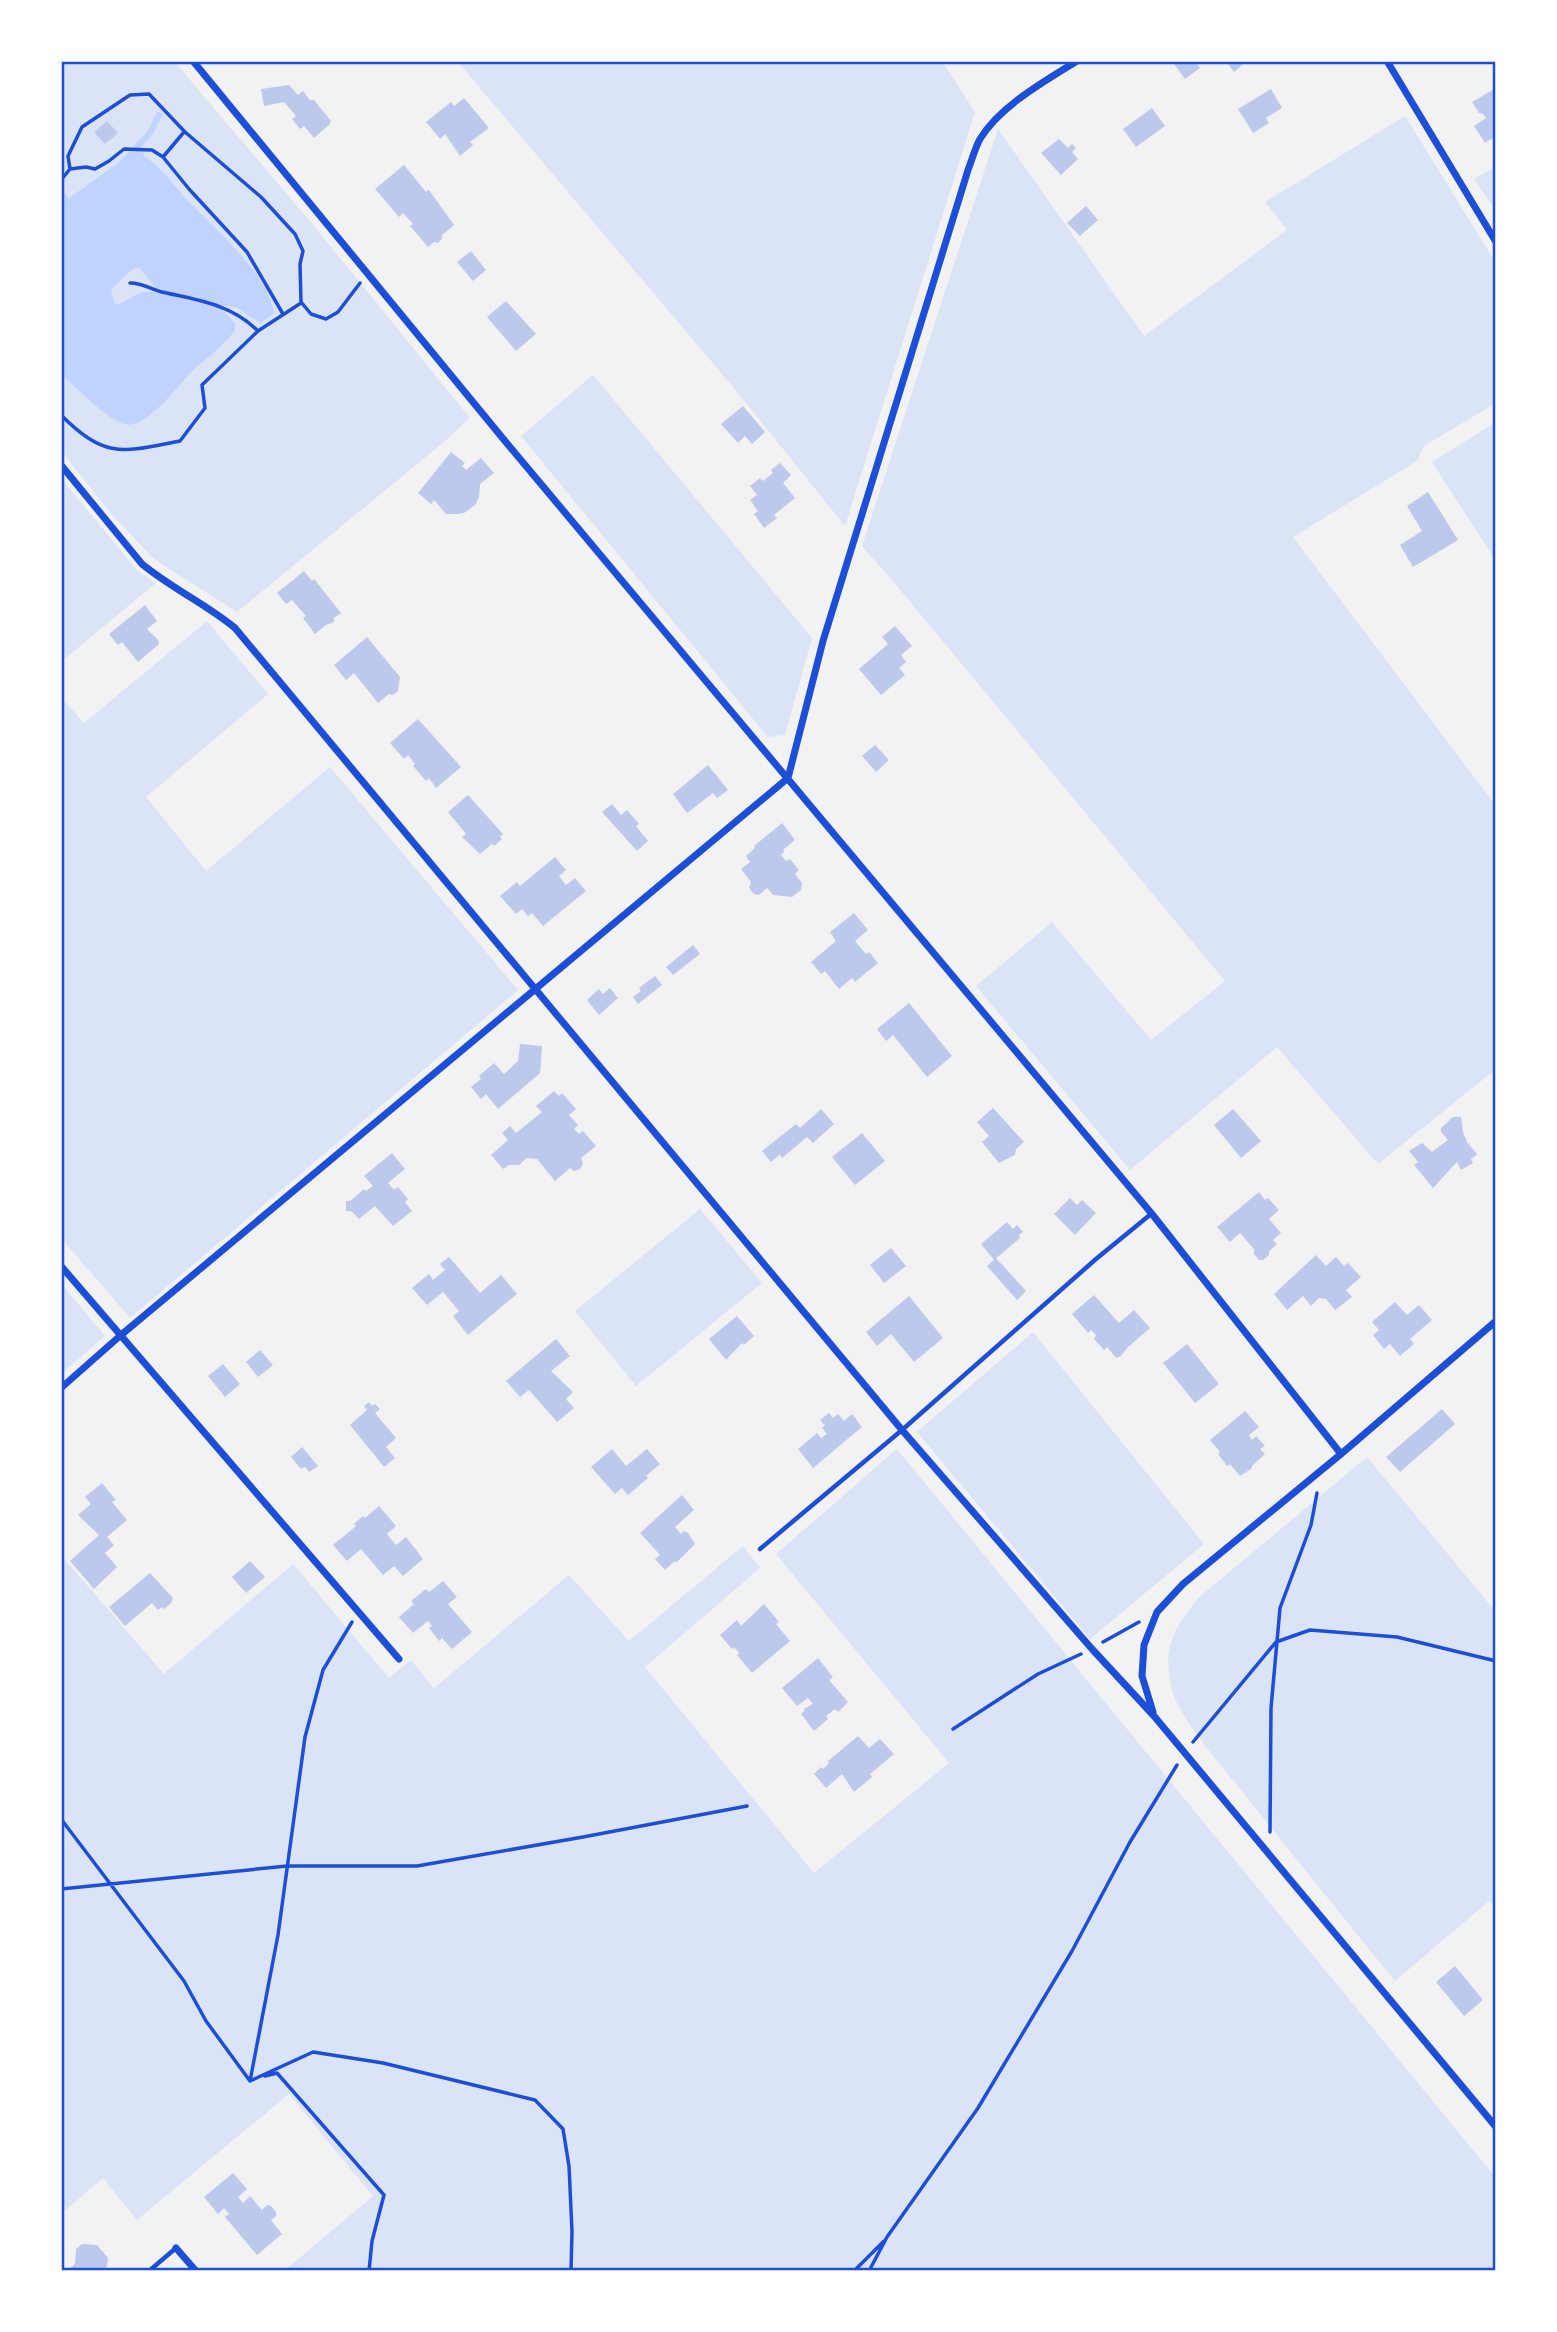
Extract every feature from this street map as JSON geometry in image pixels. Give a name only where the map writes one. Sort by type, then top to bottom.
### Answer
[{"type":"street","points":[[193,61],[1152,1214],[1341,1454]]},
{"type":"street","points":[[61,1388],[788,778],[823,641],[968,170],[980,139],[1005,111],[1077,61]]},
{"type":"street","points":[[1387,61],[1496,242]]},
{"type":"street","points":[[61,465],[142,564],[235,628],[902,1430],[1092,1649],[1154,1716],[1496,2127]]},
{"type":"street","points":[[61,1266],[399,1660]]},
{"type":"street","points":[[1154,1716],[1142,1676],[1144,1645],[1157,1612],[1182,1584],[1341,1454],[1496,1321]]},
{"type":"street","points":[[176,2248],[195,2271]]},
{"type":"lane","points":[[760,1549],[902,1430],[1096,1259],[1152,1214]]},
{"type":"lane","points":[[149,2271],[176,2248]]},
{"type":"path","points":[[70,169],[68,156],[82,127],[130,95],[149,94],[185,132],[261,197],[295,234],[303,251],[300,264],[301,302],[311,314],[326,319],[338,312],[368,274]]},
{"type":"path","points":[[163,157],[185,132]]},
{"type":"path","points":[[61,180],[70,169],[95,169],[124,149],[152,150],[163,157],[247,252],[283,314]]},
{"type":"path","points":[[131,283],[140,283],[158,291],[222,306],[247,320],[258,331]]},
{"type":"path","points":[[61,415],[86,437],[110,450],[132,450],[180,441],[205,408],[202,385],[258,331],[301,302]]},
{"type":"path","points":[[1270,1854],[1270,1707],[1280,1608],[1311,1525],[1321,1470]]},
{"type":"path","points":[[250,2081],[278,1935],[305,1737],[323,1670],[358,1611]]},
{"type":"path","points":[[953,1729],[1038,1674],[1092,1649],[1157,1612]]},
{"type":"path","points":[[869,2271],[887,2237],[978,2108],[1072,1951],[1130,1842],[1184,1753],[1276,1642],[1310,1630],[1397,1637],[1496,1661]]},
{"type":"path","points":[[61,1889],[287,1866],[417,1866],[747,1806]]},
{"type":"path","points":[[61,1819],[184,1981],[206,2021],[250,2081]]},
{"type":"path","points":[[250,2081],[313,2052],[383,2063],[535,2100],[563,2129],[569,2166],[571,2271]]},
{"type":"path","points":[[250,2081],[277,2073],[384,2195],[372,2241],[369,2271]]},
{"type":"path","points":[[854,2271],[887,2237]]},
{"type":"shaded area","points":[[61,61],[174,61],[314,226],[470,418],[237,612],[154,559],[112,515],[61,451]]},
{"type":"shaded area","points":[[457,61],[942,61],[975,112],[845,526],[733,387]]},
{"type":"shaded area","points":[[1405,116],[1496,263],[1496,403],[1424,446],[1417,461],[1293,537],[1496,806],[1496,1069],[1378,1164],[1277,1047],[1130,1170],[976,986],[1052,922],[1151,1040],[1225,981],[862,546],[998,129],[1144,336],[1287,230],[1265,202]]},
{"type":"shaded area","points":[[1496,166],[1496,211],[1474,179]]},
{"type":"shaded area","points":[[593,375],[812,638],[785,735],[768,737],[521,436]]},
{"type":"shaded area","points":[[1496,422],[1496,561],[1432,462]]},
{"type":"shaded area","points":[[61,478],[138,571],[156,583],[61,662]]},
{"type":"shaded area","points":[[207,621],[268,694],[146,797],[206,871],[330,767],[518,990],[130,1318],[61,1238],[61,697],[84,723]]},
{"type":"shaded area","points":[[700,1209],[762,1283],[636,1386],[575,1311]]},
{"type":"shaded area","points":[[61,1283],[105,1336],[61,1374]]},
{"type":"shaded area","points":[[1033,1332],[1204,1544],[1090,1639],[917,1432]]},
{"type":"shaded area","points":[[897,1449],[1496,2178],[1496,2271],[284,2271],[373,2196],[289,2094],[137,2220],[103,2178],[61,2214],[61,1555],[164,1674],[293,1564],[389,1678],[411,1660],[434,1688],[569,1575],[629,1641],[743,1546],[760,1568],[645,1667],[814,1873],[949,1763],[776,1554]]},
{"type":"shaded area","points":[[1367,1457],[1496,1612],[1496,1908],[1489,1901],[1395,1981],[1192,1727],[1176,1701],[1168,1662],[1176,1630],[1198,1598]]},
{"type":"water","points":[[136,145],[142,148],[144,156],[161,170],[250,266],[269,297],[274,313],[261,323],[237,308],[223,305],[222,310],[235,323],[235,331],[196,367],[153,413],[133,424],[124,424],[109,416],[61,374],[61,204],[118,163]],"holes":[[[139,267],[158,291],[144,292],[115,305],[111,290],[130,271]]]},
{"type":"building","points":[[1172,61],[1195,61],[1200,68],[1185,79]]},
{"type":"building","points":[[1226,61],[1247,61],[1234,72]]},
{"type":"building","points":[[289,85],[298,95],[303,91],[310,100],[314,100],[331,121],[314,138],[304,126],[300,129],[292,119],[296,116],[284,102],[264,106],[261,89]]},
{"type":"building","points":[[1496,88],[1496,136],[1485,143],[1474,126],[1486,118],[1472,102]]},
{"type":"building","points":[[1271,89],[1282,108],[1266,118],[1269,123],[1253,133],[1238,109]]},
{"type":"building","points":[[464,98],[489,128],[470,142],[473,145],[460,156],[445,134],[440,139],[426,122],[451,102],[454,106]]},
{"type":"building","points":[[1152,108],[1165,126],[1136,147],[1123,129]]},
{"type":"building","points":[[107,121],[118,133],[105,144],[94,132]]},
{"type":"building","points":[[1059,139],[1068,148],[1072,144],[1076,148],[1072,152],[1078,159],[1061,175],[1041,153]]},
{"type":"building","points":[[404,165],[426,192],[429,190],[454,225],[442,235],[438,243],[434,242],[428,247],[403,213],[399,217],[375,189]]},
{"type":"building","points":[[1086,206],[1098,220],[1080,236],[1067,223]]},
{"type":"building","points":[[471,251],[486,270],[473,281],[457,262]]},
{"type":"building","points":[[506,301],[536,334],[516,351],[487,317]]},
{"type":"building","points":[[743,406],[765,432],[752,444],[745,436],[738,443],[721,424]]},
{"type":"building","points":[[451,452],[465,463],[462,466],[466,470],[481,458],[494,473],[480,484],[475,505],[458,514],[446,514],[434,500],[431,504],[418,493]]},
{"type":"building","points":[[780,463],[791,475],[783,483],[795,498],[774,515],[777,518],[764,528],[754,514],[758,511],[750,500],[757,495],[750,486],[760,478],[763,481]]},
{"type":"building","points":[[1428,492],[1458,540],[1413,567],[1400,545],[1422,531],[1407,506]]},
{"type":"building","points":[[304,571],[312,581],[314,579],[341,613],[334,618],[334,622],[315,634],[303,618],[306,616],[292,600],[286,604],[277,593]]},
{"type":"building","points":[[145,605],[157,621],[147,629],[159,644],[138,662],[122,642],[118,645],[109,634]]},
{"type":"building","points":[[895,626],[912,646],[901,655],[906,662],[899,668],[905,675],[881,695],[859,669],[888,644],[882,637]]},
{"type":"building","points":[[367,637],[400,677],[398,691],[378,703],[354,673],[346,680],[334,665]]},
{"type":"building","points":[[418,719],[461,767],[436,788],[429,778],[426,781],[413,766],[415,764],[408,755],[404,759],[390,743]]},
{"type":"building","points":[[875,745],[889,760],[876,772],[862,756]]},
{"type":"building","points":[[708,765],[728,790],[717,798],[713,793],[687,813],[673,794]]},
{"type":"building","points":[[468,795],[503,834],[500,837],[502,839],[494,846],[492,844],[480,854],[462,837],[466,834],[448,812]]},
{"type":"building","points":[[612,804],[621,815],[627,810],[639,824],[636,826],[648,841],[637,851],[602,812]]},
{"type":"building","points":[[782,823],[795,840],[781,855],[786,861],[790,859],[799,870],[795,874],[802,883],[801,890],[792,897],[773,895],[767,888],[759,895],[754,894],[749,888],[751,882],[741,869],[750,862],[746,856]]},
{"type":"building","points":[[555,857],[566,870],[559,876],[566,885],[575,878],[586,891],[543,926],[532,913],[528,916],[522,909],[516,914],[500,896],[517,882],[520,886]]},
{"type":"building","points":[[854,913],[868,930],[855,941],[878,963],[855,982],[852,978],[839,989],[825,971],[821,974],[811,962],[836,941],[830,932]]},
{"type":"building","points":[[693,945],[700,954],[673,975],[666,967]]},
{"type":"building","points":[[655,976],[662,985],[638,1004],[633,997],[641,991],[639,988]]},
{"type":"building","points":[[610,988],[618,998],[599,1015],[587,1000],[599,989],[603,994]]},
{"type":"building","points":[[909,1003],[952,1056],[927,1077],[893,1035],[886,1041],[877,1029]]},
{"type":"building","points":[[520,1044],[542,1046],[540,1073],[498,1109],[486,1094],[481,1099],[471,1087],[494,1063],[504,1074],[518,1061]]},
{"type":"building","points":[[554,1091],[559,1096],[562,1093],[576,1109],[569,1115],[578,1125],[574,1129],[579,1134],[583,1131],[596,1146],[581,1158],[583,1164],[580,1169],[574,1171],[570,1168],[555,1181],[537,1159],[527,1158],[519,1165],[509,1165],[503,1169],[491,1155],[508,1140],[502,1133],[510,1126],[516,1133],[542,1112],[536,1106]]},
{"type":"building","points":[[993,1108],[1024,1142],[1016,1149],[1015,1155],[999,1163],[982,1142],[989,1136],[977,1122]]},
{"type":"building","points":[[821,1109],[834,1124],[813,1143],[807,1137],[782,1158],[780,1154],[771,1162],[762,1151],[796,1124],[800,1128]]},
{"type":"building","points":[[1233,1109],[1261,1141],[1241,1158],[1214,1125]]},
{"type":"building","points":[[1453,1117],[1461,1117],[1467,1142],[1477,1154],[1471,1159],[1473,1163],[1461,1170],[1457,1162],[1433,1188],[1414,1165],[1418,1162],[1409,1151],[1422,1143],[1432,1152],[1448,1140],[1441,1128]]},
{"type":"building","points":[[862,1133],[885,1161],[855,1185],[832,1157]]},
{"type":"building","points":[[392,1153],[405,1169],[388,1183],[394,1190],[398,1187],[408,1199],[405,1202],[412,1211],[393,1226],[375,1206],[359,1219],[351,1211],[346,1211],[346,1201],[373,1186],[364,1176]]},
{"type":"building","points":[[1259,1192],[1279,1210],[1269,1219],[1281,1233],[1273,1240],[1277,1244],[1263,1260],[1259,1260],[1254,1249],[1240,1233],[1230,1242],[1217,1227]]},
{"type":"building","points":[[1070,1198],[1077,1205],[1082,1200],[1096,1213],[1075,1235],[1054,1214]]},
{"type":"building","points":[[1007,1222],[1013,1229],[1017,1225],[1023,1232],[1019,1235],[1020,1238],[994,1260],[981,1244]]},
{"type":"building","points":[[891,1248],[906,1266],[884,1283],[870,1265]]},
{"type":"building","points":[[1316,1255],[1326,1266],[1336,1257],[1344,1266],[1348,1263],[1361,1277],[1346,1290],[1352,1297],[1335,1310],[1326,1299],[1319,1298],[1311,1306],[1303,1296],[1287,1310],[1274,1294]]},
{"type":"building","points":[[449,1257],[480,1293],[501,1275],[517,1294],[468,1335],[453,1316],[459,1311],[443,1292],[427,1305],[412,1288],[429,1274],[433,1280],[445,1270],[440,1264]]},
{"type":"building","points":[[996,1258],[1026,1291],[1017,1300],[987,1266]]},
{"type":"building","points":[[1094,1295],[1119,1323],[1134,1310],[1150,1328],[1116,1358],[1107,1347],[1104,1350],[1094,1339],[1096,1335],[1091,1330],[1088,1333],[1072,1314]]},
{"type":"building","points":[[909,1296],[943,1338],[914,1362],[891,1334],[877,1346],[866,1332]]},
{"type":"building","points":[[1395,1302],[1407,1315],[1419,1305],[1432,1320],[1410,1339],[1414,1344],[1400,1356],[1390,1344],[1384,1349],[1373,1335],[1379,1330],[1372,1322]]},
{"type":"building","points":[[737,1316],[754,1336],[744,1345],[742,1343],[726,1360],[709,1339]]},
{"type":"building","points":[[556,1339],[570,1356],[551,1371],[573,1392],[566,1399],[574,1408],[557,1422],[529,1390],[520,1397],[506,1381]]},
{"type":"building","points":[[1187,1344],[1219,1384],[1195,1403],[1163,1363]]},
{"type":"building","points":[[260,1350],[273,1365],[258,1377],[246,1362]]},
{"type":"building","points":[[223,1364],[240,1384],[225,1397],[208,1376]]},
{"type":"building","points":[[369,1402],[380,1409],[375,1413],[396,1438],[386,1447],[395,1458],[384,1467],[350,1425],[367,1410],[364,1406]]},
{"type":"building","points":[[1442,1409],[1455,1424],[1400,1472],[1386,1457]]},
{"type":"building","points":[[1245,1411],[1259,1427],[1249,1435],[1252,1440],[1256,1436],[1265,1446],[1260,1449],[1265,1454],[1240,1476],[1230,1464],[1227,1466],[1210,1440]]},
{"type":"building","points":[[829,1413],[833,1418],[838,1414],[844,1421],[852,1414],[862,1427],[813,1468],[798,1449],[817,1433],[821,1438],[827,1434],[822,1428],[825,1425],[820,1420]]},
{"type":"building","points":[[302,1447],[318,1466],[309,1472],[305,1467],[301,1469],[291,1457]]},
{"type":"building","points":[[612,1449],[626,1466],[647,1449],[660,1464],[628,1495],[622,1488],[615,1494],[591,1467]]},
{"type":"building","points":[[102,1483],[116,1500],[112,1502],[127,1520],[107,1537],[114,1545],[105,1553],[117,1567],[94,1589],[70,1561],[99,1535],[78,1515],[91,1504],[85,1497]]},
{"type":"building","points":[[682,1495],[694,1510],[675,1527],[681,1534],[684,1531],[688,1533],[695,1544],[665,1570],[655,1559],[660,1555],[640,1533]]},
{"type":"building","points":[[379,1506],[396,1526],[387,1534],[396,1545],[406,1537],[423,1559],[403,1576],[394,1566],[383,1575],[361,1549],[347,1561],[333,1545],[356,1526],[354,1524],[363,1516],[365,1518]]},
{"type":"building","points":[[250,1561],[265,1577],[246,1593],[232,1577]]},
{"type":"building","points":[[150,1573],[173,1598],[171,1603],[158,1610],[152,1603],[125,1626],[109,1607]]},
{"type":"building","points":[[443,1581],[457,1597],[448,1604],[472,1632],[452,1649],[442,1638],[439,1641],[429,1628],[432,1626],[428,1621],[413,1633],[399,1617],[414,1604],[411,1601],[426,1589],[429,1592]]},
{"type":"building","points":[[764,1604],[790,1641],[752,1673],[734,1647],[732,1649],[720,1635],[737,1620],[741,1626]]},
{"type":"building","points":[[818,1658],[833,1677],[829,1680],[848,1702],[838,1712],[835,1709],[826,1716],[828,1719],[814,1731],[801,1714],[813,1704],[808,1698],[797,1706],[782,1688]]},
{"type":"building","points":[[858,1736],[869,1748],[880,1739],[894,1754],[854,1792],[842,1774],[826,1788],[814,1774]]},
{"type":"building","points":[[1455,1966],[1483,2000],[1464,2016],[1436,1982]]},
{"type":"building","points":[[233,2173],[247,2189],[238,2197],[243,2203],[250,2196],[262,2210],[267,2205],[276,2212],[276,2216],[271,2220],[282,2234],[257,2255],[225,2217],[229,2214],[224,2208],[218,2214],[204,2197]]},
{"type":"building","points":[[82,2244],[97,2245],[108,2258],[107,2266],[102,2271],[67,2271],[75,2264],[76,2249]]},
{"type":"waterway","points":[[138,146],[150,133],[159,115]]},
{"type":"waterway","points":[[61,193],[67,201]]}]
